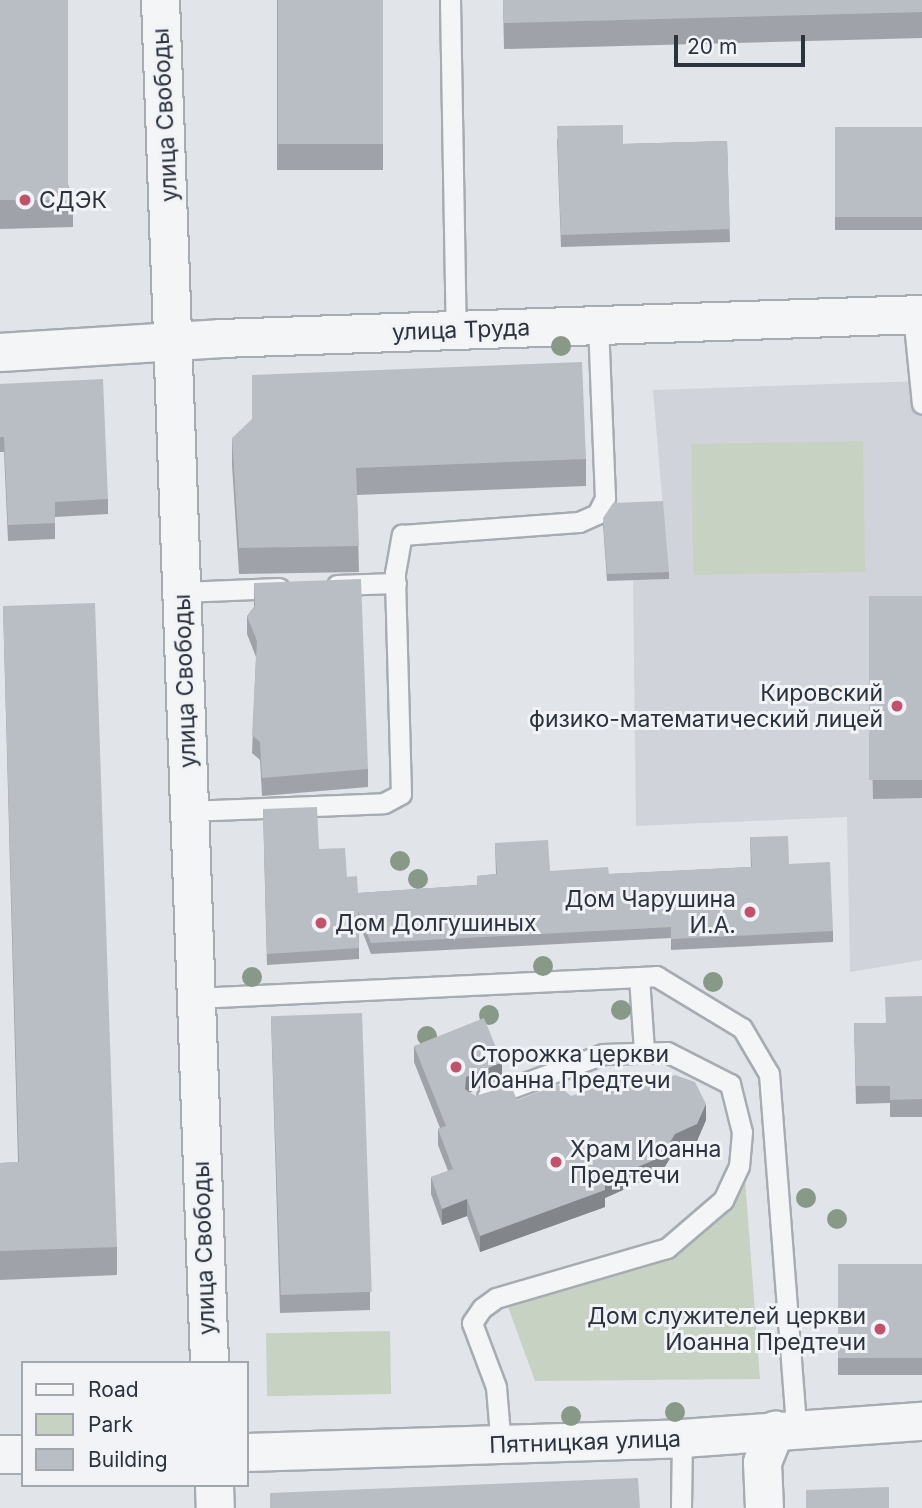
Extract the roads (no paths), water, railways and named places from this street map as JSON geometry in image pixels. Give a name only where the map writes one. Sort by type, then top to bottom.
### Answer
[{"type":"street","name":"улица Свободы","points":[[160,0],[177,340],[188,811],[209,1361]]},
{"type":"street","name":"улица Труда","points":[[0,352],[177,340],[917,314]]},
{"type":"street","name":"Пятницкая улица","points":[[248,1451],[501,1446],[682,1438],[922,1421]]},
{"type":"street","points":[[764,1508],[762,1462],[785,1429]]},
{"type":"street","points":[[0,1454],[21,1454]]},
{"type":"street","points":[[214,1487],[215,1508]]},
{"type":"lane","points":[[450,0],[456,330]]},
{"type":"lane","points":[[917,314],[922,404]]},
{"type":"lane","points":[[188,811],[384,803],[401,794],[396,583],[402,535],[579,522],[597,514],[605,498],[598,326]]},
{"type":"lane","points":[[182,592],[396,583]]},
{"type":"lane","points":[[639,976],[644,1050]]},
{"type":"lane","points":[[194,998],[656,976],[742,1028],[769,1074],[785,1429]]},
{"type":"lane","points":[[476,1101],[603,1054],[644,1050],[706,1067],[730,1084],[742,1132],[738,1166],[723,1200],[667,1248],[496,1298],[482,1308],[472,1323],[496,1387],[501,1446]]},
{"type":"lane","points":[[681,1508],[682,1438]]},
{"type":"place","name":"СДЭК","points":[[25,200]]},
{"type":"place","name":"Кировский физико-математический лицей","points":[[897,706]]},
{"type":"place","name":"Дом Чарушина И.А.","points":[[750,912]]},
{"type":"place","name":"Дом Долгушиных","points":[[321,923]]},
{"type":"place","name":"Сторожка церкви Иоанна Предтечи","points":[[456,1067]]},
{"type":"place","name":"Храм Иоанна Предтечи","points":[[556,1162]]},
{"type":"place","name":"Дом служителей церкви Иоанна Предтечи","points":[[880,1329]]}]
